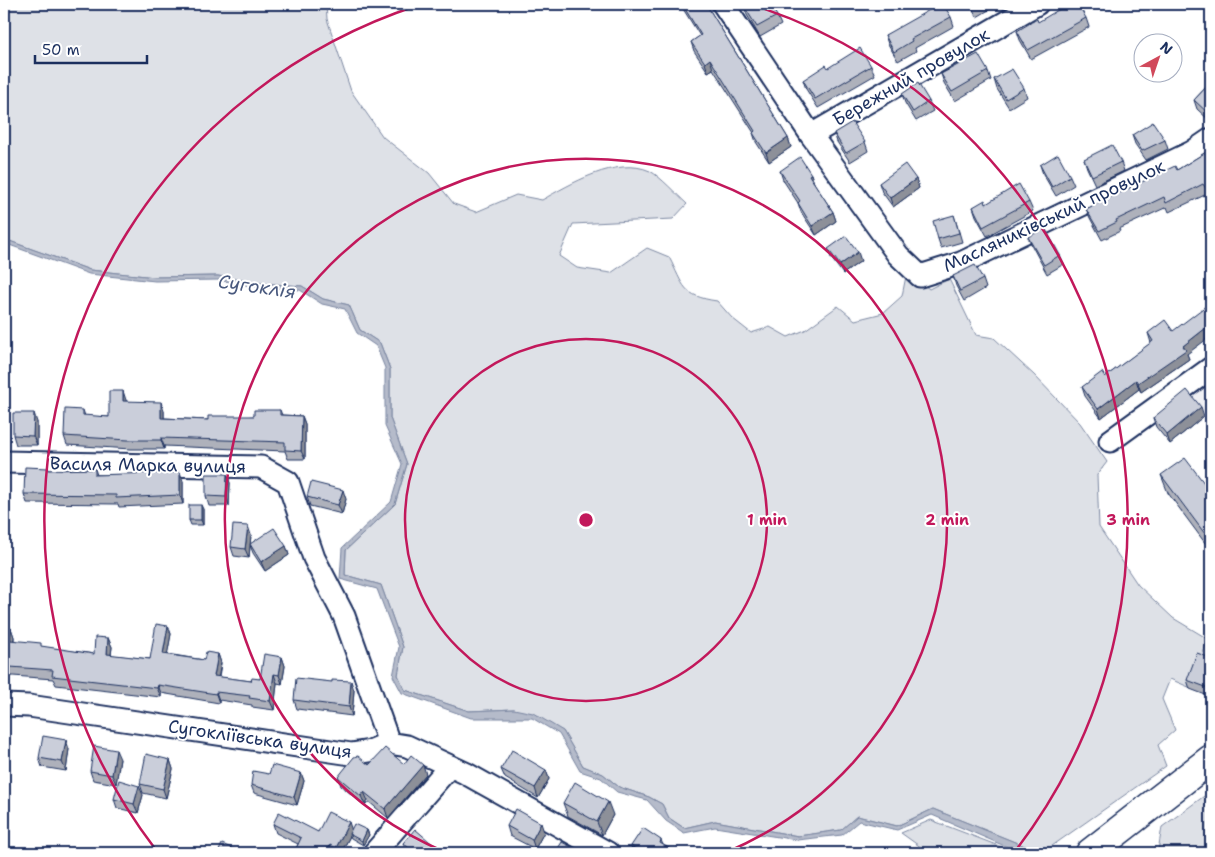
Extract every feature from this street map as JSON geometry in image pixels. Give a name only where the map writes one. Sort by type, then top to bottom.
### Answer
[{"type":"main road","points":[[1090,853],[1135,820],[1211,759]]},
{"type":"street","points":[[723,4],[811,135]]},
{"type":"street","name":"Бережний провулок","points":[[811,135],[1037,4]]},
{"type":"street","name":"Масляниківський провулок","points":[[811,135],[898,255],[920,276],[961,263],[1192,152],[1211,138]]},
{"type":"street","points":[[1110,442],[1211,368]]},
{"type":"street","name":"Василя Марка вулиця","points":[[4,462],[261,467],[288,482],[314,558],[344,616],[389,743]]},
{"type":"street","name":"Сугокліївська вулиця","points":[[4,705],[39,707],[351,754],[370,751],[389,743]]},
{"type":"street","points":[[389,743],[407,746],[450,766],[608,853]]},
{"type":"street","points":[[381,851],[450,766]]},
{"type":"shaded area","points":[[4,4],[326,4],[327,19],[351,91],[383,137],[429,173],[454,204],[476,212],[516,195],[542,200],[580,180],[609,169],[637,167],[650,171],[687,204],[673,219],[573,224],[559,256],[577,268],[611,273],[647,248],[669,257],[690,293],[717,301],[732,318],[751,333],[770,327],[788,337],[805,330],[838,306],[855,320],[883,313],[902,296],[907,271],[929,289],[949,279],[976,335],[994,338],[1034,375],[1080,423],[1107,462],[1097,475],[1099,527],[1138,585],[1173,618],[1208,639],[1191,688],[1170,679],[1162,699],[1175,730],[1158,745],[1166,766],[1042,853],[933,809],[897,826],[857,816],[841,830],[798,836],[715,821],[684,828],[669,818],[662,804],[649,797],[619,787],[603,774],[583,766],[563,731],[514,709],[469,711],[405,690],[398,675],[403,647],[381,585],[345,575],[346,550],[395,504],[407,464],[390,418],[390,369],[380,343],[360,330],[349,305],[323,299],[302,286],[258,283],[218,276],[155,277],[90,270],[4,239]]},
{"type":"shaded area","points":[[1211,382],[1211,423],[1192,396]]},
{"type":"shaded area","points":[[1211,791],[1211,853],[1160,853],[1158,851],[1162,827]]},
{"type":"shaded area","points":[[931,820],[1017,853],[929,853],[901,833]]},
{"type":"water","name":"Сугоклія","points":[[4,239],[90,270],[155,277],[218,276],[258,283],[302,286],[323,299],[349,305],[360,330],[380,343],[390,369],[390,418],[407,464],[395,504],[346,550],[345,575],[381,585],[403,647],[398,675],[405,690],[469,711],[514,709],[533,713],[563,731],[583,766],[603,774],[619,787],[649,797],[662,804],[669,818],[684,828],[715,821],[798,836],[841,830],[857,816],[897,826],[933,809],[1042,853],[1021,853],[932,815],[897,830],[859,821],[842,835],[797,840],[715,827],[684,833],[666,821],[647,800],[617,792],[601,778],[580,771],[559,734],[532,718],[471,718],[402,693],[393,676],[399,647],[377,589],[340,579],[342,548],[391,502],[402,464],[385,426],[385,368],[376,346],[357,333],[345,309],[322,304],[300,290],[257,287],[218,280],[155,281],[89,274],[4,243]]},
{"type":"building","points":[[682,4],[706,4],[788,138],[766,153],[753,133],[755,131],[710,59],[705,63],[691,42],[701,35]]},
{"type":"building","points":[[747,4],[770,4],[777,16],[757,27],[744,6]]},
{"type":"building","points":[[943,4],[951,17],[911,39],[912,41],[894,52],[885,35]]},
{"type":"building","points":[[972,4],[980,4],[974,8]]},
{"type":"building","points":[[1068,4],[1078,4],[1086,18],[1028,50],[1017,31],[1037,19],[1038,22]]},
{"type":"building","points":[[860,48],[871,66],[815,99],[803,80],[826,65],[828,68]]},
{"type":"building","points":[[978,54],[988,71],[952,92],[941,74]]},
{"type":"building","points":[[1012,69],[1024,88],[1006,99],[994,79]]},
{"type":"building","points":[[1211,82],[1211,114],[1210,115],[1194,100]]},
{"type":"building","points":[[918,83],[929,101],[913,112],[902,94]]},
{"type":"building","points":[[852,122],[865,142],[846,153],[834,133]]},
{"type":"building","points":[[1153,122],[1165,140],[1142,151],[1132,135]]},
{"type":"building","points":[[1112,145],[1121,162],[1092,176],[1084,159]]},
{"type":"building","points":[[1211,149],[1211,191],[1209,193],[1203,184],[1166,203],[1164,197],[1116,220],[1117,222],[1099,231],[1086,209],[1175,166],[1177,170]]},
{"type":"building","points":[[1058,154],[1070,176],[1052,187],[1040,165]]},
{"type":"building","points":[[800,157],[811,174],[809,175],[833,212],[812,226],[798,203],[800,201],[780,171]]},
{"type":"building","points":[[905,164],[916,179],[890,198],[879,183]]},
{"type":"building","points":[[1019,184],[1029,202],[983,227],[973,207],[985,200],[986,204]]},
{"type":"building","points":[[954,215],[959,233],[938,239],[933,221]]},
{"type":"building","points":[[1045,228],[1060,255],[1044,265],[1028,237]]},
{"type":"building","points":[[846,236],[858,252],[840,265],[828,249]]},
{"type":"building","points":[[975,265],[983,279],[960,291],[953,276]]},
{"type":"building","points":[[1211,302],[1211,324],[1183,346],[1186,350],[1138,383],[1136,380],[1098,409],[1082,387],[1102,372],[1105,377],[1153,341],[1148,333],[1165,320],[1173,331]]},
{"type":"building","points":[[1187,390],[1201,407],[1167,435],[1153,418]]},
{"type":"building","points":[[109,391],[123,391],[123,401],[161,402],[161,418],[208,420],[208,416],[254,416],[254,410],[280,410],[280,415],[302,416],[301,451],[285,450],[285,442],[161,438],[161,440],[128,440],[64,436],[65,409],[83,410],[83,415],[109,417]]},
{"type":"building","points":[[1211,397],[1211,409],[1206,401]]},
{"type":"building","points":[[13,413],[34,413],[33,436],[13,435]]},
{"type":"building","points":[[1185,458],[1211,492],[1211,542],[1161,475]]},
{"type":"building","points":[[25,467],[48,468],[48,470],[95,469],[95,475],[180,472],[180,495],[116,498],[116,495],[24,494]]},
{"type":"building","points":[[206,474],[227,474],[226,497],[206,496]]},
{"type":"building","points":[[311,482],[343,490],[338,505],[307,497]]},
{"type":"building","points":[[189,505],[201,505],[201,520],[189,520]]},
{"type":"building","points":[[233,525],[248,526],[245,549],[231,547]]},
{"type":"building","points":[[274,528],[286,546],[261,562],[250,544]]},
{"type":"building","points":[[156,624],[168,626],[163,654],[204,660],[206,652],[218,654],[214,676],[251,681],[252,678],[260,679],[264,654],[282,657],[279,675],[274,674],[270,701],[249,698],[250,696],[216,692],[216,694],[158,685],[157,688],[52,676],[53,670],[4,668],[4,628],[11,628],[10,640],[41,643],[41,646],[94,654],[95,637],[108,638],[107,654],[150,659]]},
{"type":"building","points":[[1197,653],[1211,658],[1211,689],[1187,680]]},
{"type":"building","points":[[296,678],[332,682],[332,680],[351,681],[349,707],[294,700]]},
{"type":"building","points":[[43,736],[66,740],[62,762],[39,758]]},
{"type":"building","points":[[94,746],[116,750],[112,775],[90,771]]},
{"type":"building","points":[[385,748],[404,764],[411,755],[423,765],[385,809],[364,792],[361,796],[338,777],[354,757],[358,756],[369,765]]},
{"type":"building","points":[[512,750],[546,770],[535,788],[501,769]]},
{"type":"building","points":[[146,754],[170,760],[163,789],[140,784]]},
{"type":"building","points":[[272,765],[301,773],[294,797],[251,785],[253,771],[269,774]]},
{"type":"building","points":[[119,780],[139,786],[134,804],[114,799]]},
{"type":"building","points":[[575,782],[608,802],[597,822],[563,803]]},
{"type":"building","points":[[516,809],[541,823],[532,840],[507,826]]},
{"type":"building","points":[[279,812],[318,832],[328,812],[349,822],[336,848],[330,845],[326,853],[294,853],[301,838],[273,824]]},
{"type":"building","points":[[354,824],[367,830],[362,841],[349,834]]},
{"type":"building","points":[[643,828],[661,840],[660,843],[677,853],[642,853],[631,846]]},
{"type":"building","points":[[415,829],[436,847],[430,853],[415,853],[403,843]]},
{"type":"building","points":[[562,842],[582,853],[555,853]]},
{"type":"building","points":[[222,844],[243,853],[218,853]]}]
